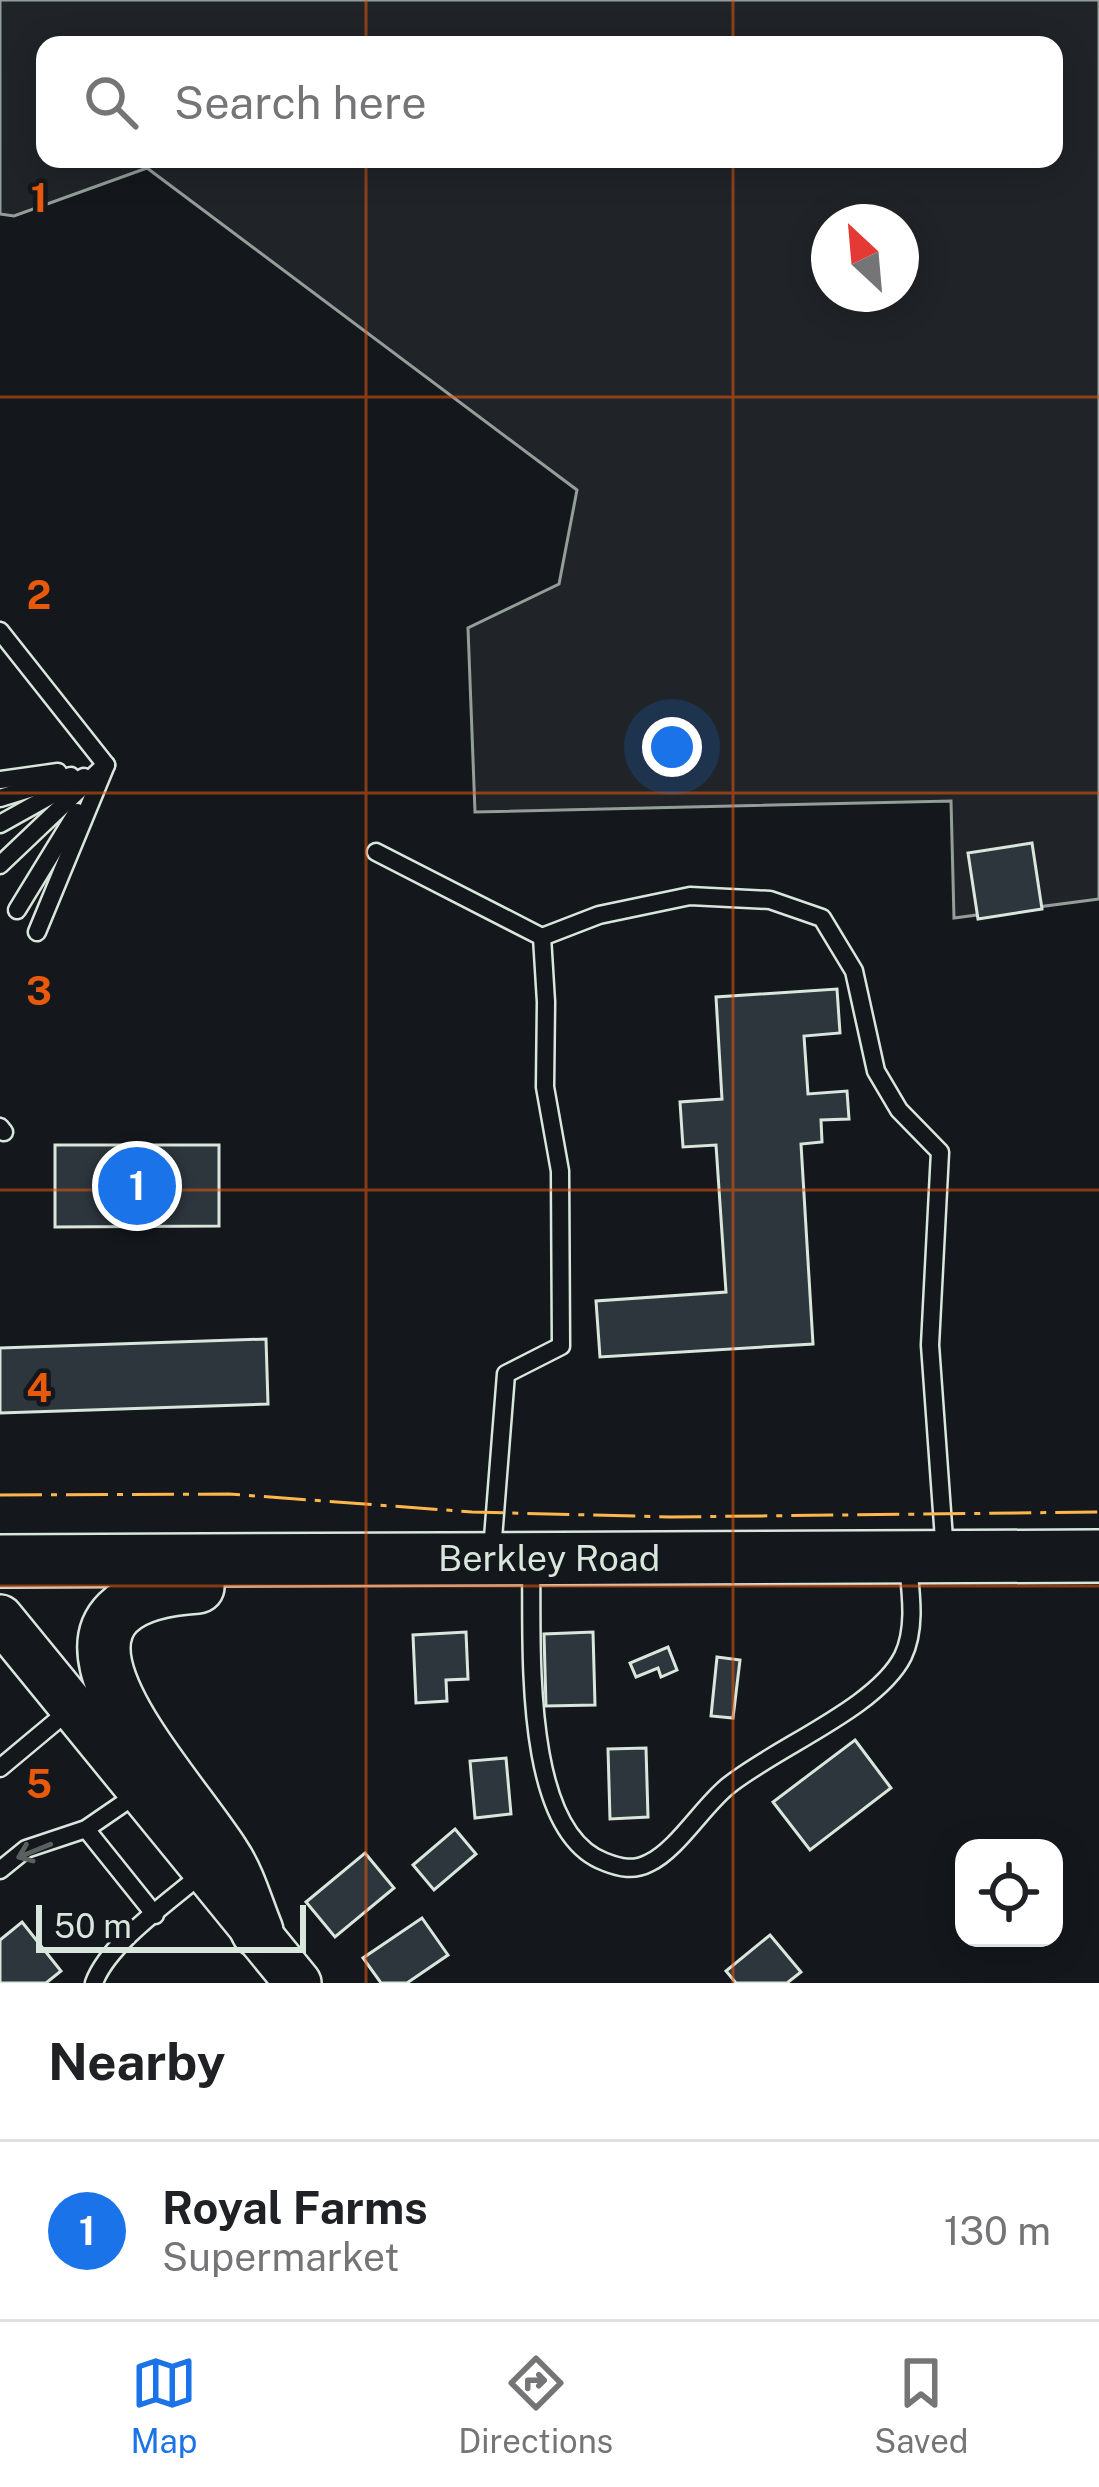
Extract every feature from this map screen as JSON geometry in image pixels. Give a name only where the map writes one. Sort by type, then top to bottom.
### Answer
[{"type":"main road","name":"Berkley Road","points":[[0,1561],[1099,1556]]},
{"type":"main road","points":[[152,1783],[92,1685],[82,1650],[91,1626],[107,1607],[138,1594],[193,1587],[352,1586],[432,1558]]},
{"type":"main road","points":[[0,1618],[152,1783],[216,1863],[257,1931],[298,1983]]},
{"type":"lane","points":[[0,631],[106,765]]},
{"type":"lane","points":[[0,780],[106,765]]},
{"type":"lane","points":[[0,799],[106,765]]},
{"type":"lane","points":[[0,824],[106,765]]},
{"type":"lane","points":[[0,865],[106,765]]},
{"type":"lane","points":[[17,910],[106,765]]},
{"type":"lane","points":[[37,932],[106,765]]},
{"type":"lane","points":[[376,852],[542,937],[599,914],[690,896],[770,900],[821,918],[854,971],[876,1071],[899,1110],[940,1152],[926,1557],[904,1655],[878,1687],[842,1714],[768,1755],[724,1789],[650,1863],[623,1869],[595,1858],[582,1845],[569,1831],[548,1790],[536,1740],[511,1558],[506,1374],[561,1346],[560,1171],[545,1087],[542,937]]},
{"type":"lane","points":[[0,1768],[78,1701]]},
{"type":"lane","points":[[0,1870],[26,1850],[86,1829],[152,1783]]},
{"type":"lane","points":[[86,1829],[155,1915]]},
{"type":"lane","points":[[94,1983],[119,1947],[216,1863]]},
{"type":"shaded area","points":[[0,0],[1099,0],[1099,899],[954,918],[951,801],[475,812],[468,628],[559,584],[577,490],[147,168],[14,216],[0,214]]},
{"type":"building","points":[[1032,843],[1042,909],[978,919],[968,853]]},
{"type":"building","points":[[837,989],[840,1033],[804,1036],[808,1094],[847,1091],[849,1119],[821,1120],[822,1142],[801,1144],[813,1344],[600,1357],[596,1301],[726,1292],[716,1145],[683,1147],[680,1102],[722,1099],[716,997]]},
{"type":"building","points":[[55,1145],[219,1145],[219,1226],[55,1227]]},
{"type":"building","points":[[266,1339],[268,1404],[0,1413],[0,1348]]},
{"type":"building","points":[[466,1632],[468,1679],[446,1680],[447,1701],[416,1703],[413,1635]]},
{"type":"building","points":[[593,1632],[595,1705],[546,1706],[544,1634]]},
{"type":"building","points":[[668,1647],[677,1670],[661,1677],[658,1668],[636,1677],[630,1663]]},
{"type":"building","points":[[717,1657],[740,1660],[733,1718],[711,1716]]},
{"type":"building","points":[[855,1740],[891,1788],[810,1850],[773,1802]]},
{"type":"building","points":[[646,1748],[648,1817],[610,1819],[608,1749]]},
{"type":"building","points":[[506,1758],[511,1814],[475,1818],[470,1761]]},
{"type":"building","points":[[455,1829],[476,1854],[434,1890],[413,1865]]},
{"type":"building","points":[[365,1853],[394,1888],[335,1937],[306,1902]]},
{"type":"building","points":[[422,1918],[448,1955],[407,1983],[381,1983],[363,1958]]},
{"type":"building","points":[[22,1922],[61,1971],[46,1983],[0,1983],[0,1940]]},
{"type":"building","points":[[770,1935],[801,1972],[787,1983],[736,1983],[726,1971]]},
{"type":"power","points":[[0,1495],[229,1494],[472,1512],[670,1517],[1099,1512]]},
{"type":"place","name":"Royal Farms","points":[[137,1186]]}]
